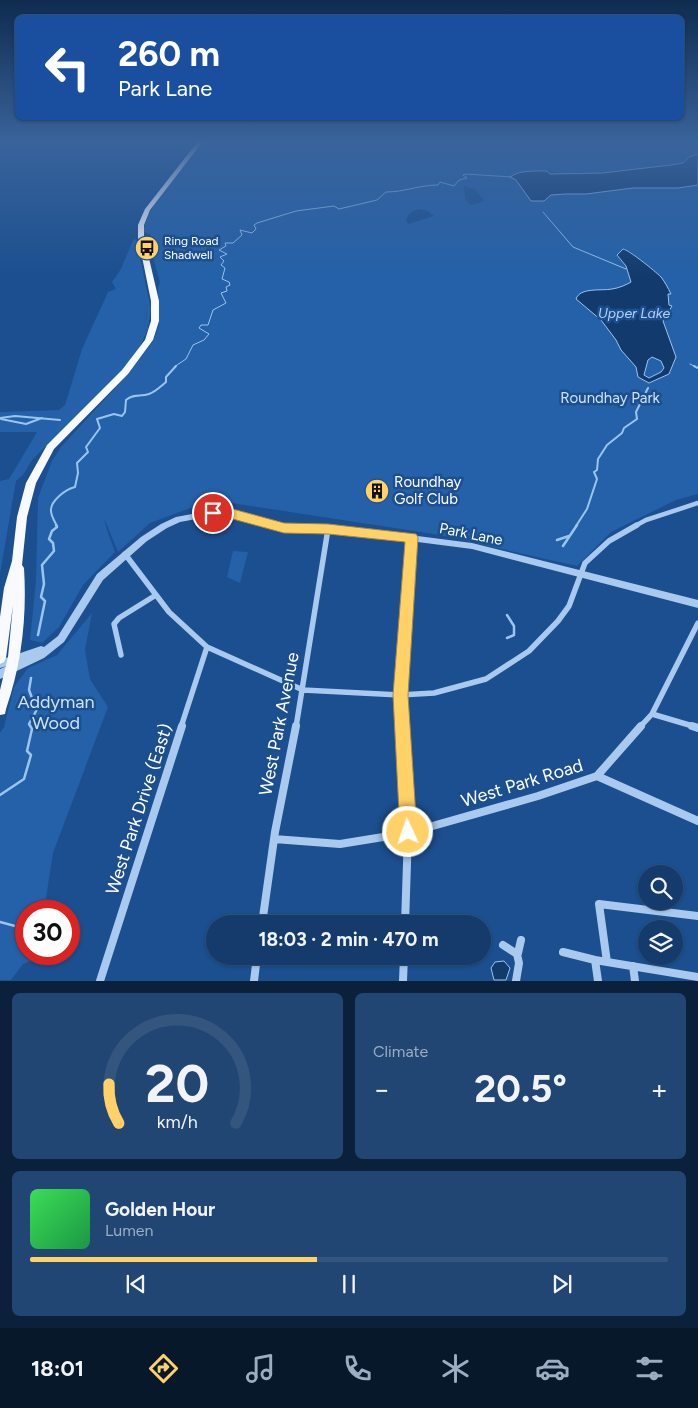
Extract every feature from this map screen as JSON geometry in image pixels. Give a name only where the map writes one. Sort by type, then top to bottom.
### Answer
[{"type":"highway","points":[[0,658],[10,588],[17,561],[24,502],[30,483],[41,460],[64,432],[136,359],[153,331],[155,301],[141,237],[141,225],[147,210],[166,186]]},
{"type":"highway","points":[[0,709],[6,694],[6,667],[20,586],[17,561]]},
{"type":"street","points":[[125,554],[169,612],[207,647],[303,690],[400,695],[434,693],[486,679],[506,668],[529,651],[558,621],[569,606],[585,563],[609,541],[646,520],[698,503]]},
{"type":"street","name":"Park Lane","points":[[6,667],[41,655],[68,631],[100,578],[125,554],[164,526],[196,515],[229,513],[284,528],[328,529],[412,537],[472,546],[698,604]]},
{"type":"street","name":"West Park Avenue","points":[[263,915],[274,839],[303,690],[328,529]]},
{"type":"street","points":[[405,915],[408,832],[400,695],[412,537]]},
{"type":"street","points":[[121,655],[114,624],[119,618],[156,595]]},
{"type":"street","name":"West Park Road","points":[[274,839],[340,844],[408,832],[538,796],[597,776],[652,714],[698,623]]},
{"type":"street","name":"West Park Drive (East)","points":[[100,980],[207,647]]},
{"type":"street","points":[[652,714],[698,728]]},
{"type":"street","points":[[597,776],[698,821]]},
{"type":"street","points":[[607,962],[599,904],[698,916]]},
{"type":"street","points":[[516,980],[521,940]]},
{"type":"street","points":[[503,945],[514,948],[518,953]]},
{"type":"street","points":[[563,952],[595,960],[633,966],[670,977],[698,976]]},
{"type":"street","points":[[595,960],[598,980]]},
{"type":"street","points":[[254,980],[256,965]]},
{"type":"street","points":[[403,980],[404,965]]},
{"type":"street","points":[[633,966],[635,980]]},
{"type":"green space","name":"Roundhay Park","points":[[168,186],[520,186],[531,201],[544,201],[551,195],[586,194],[633,188],[678,188],[698,186],[698,494],[676,500],[611,532],[577,566],[440,535],[212,500],[150,523],[118,552],[104,518],[115,552],[83,585],[59,627],[42,643],[30,640],[36,581],[38,498],[52,461],[61,447],[128,374],[153,341],[159,325],[158,288],[160,282],[149,243],[151,235],[144,232],[151,210]],"holes":[[[464,186],[475,189],[484,201],[471,205],[465,199]],[[420,209],[428,211],[434,216],[409,224],[406,221],[409,214],[413,212]]]},
{"type":"green space","points":[[136,239],[151,309],[148,329],[137,353],[114,379],[32,460],[23,475],[16,481],[0,574],[0,481],[9,479],[37,432],[0,432],[0,412],[59,410],[65,405],[82,349],[108,292],[116,289],[112,282],[121,269],[133,240]]},
{"type":"green space","points":[[233,551],[248,552],[240,583],[227,577]]},
{"type":"green space","name":"Addyman Wood","points":[[92,613],[85,650],[90,679],[108,707],[53,853],[46,900],[15,900],[15,965],[22,965],[11,980],[0,980],[0,733],[4,727],[14,687],[28,668],[57,655]]},
{"type":"water","points":[[520,186],[693,186],[678,188],[633,188],[586,194],[551,195],[544,201],[531,201]]},
{"type":"water","name":"Upper Lake","points":[[623,249],[636,257],[661,277],[671,294],[668,294],[669,305],[672,306],[663,321],[676,357],[669,374],[649,383],[638,377],[636,367],[621,350],[601,320],[576,299],[578,295],[587,291],[615,289],[631,282],[626,266],[617,255]],"holes":[[[652,357],[661,361],[664,368],[661,372],[649,378],[644,375],[648,360]]]},
{"type":"water","points":[[504,961],[510,968],[506,980],[494,980],[491,968],[495,962]]},
{"type":"waterway","points":[[174,367],[186,359],[193,345],[204,340],[209,334],[199,328],[201,325],[208,325],[213,310],[226,303],[221,293],[227,291],[226,287],[230,285],[229,282],[222,279],[225,268],[221,265],[224,261],[220,257],[227,254],[219,250],[226,246],[225,243],[233,243],[242,235],[240,230],[252,233],[256,229],[254,225],[257,223],[296,211],[334,206],[339,209],[377,200],[386,192],[428,186]]},
{"type":"waterway","points":[[543,212],[573,247],[626,269]]},
{"type":"waterway","points":[[690,364],[698,368]]},
{"type":"waterway","points":[[57,526],[51,507],[59,496],[75,487],[78,473],[77,463],[88,452],[86,447],[100,428],[97,419],[114,414],[122,416],[125,412],[126,400],[134,396],[146,395],[156,390],[166,382],[166,377],[176,366]]},
{"type":"waterway","points":[[576,526],[587,509],[597,479],[594,472],[597,470],[598,459],[607,445],[622,433],[624,428],[637,419],[636,412],[648,388]]},
{"type":"waterway","points":[[0,418],[15,416],[41,418]]},
{"type":"waterway","points":[[1,419],[26,424],[41,418]]},
{"type":"waterway","points":[[41,418],[60,420]]},
{"type":"waterway","points":[[38,635],[45,601],[41,597],[44,584],[42,565],[54,551],[53,543],[49,539],[52,531],[57,527],[56,525]]},
{"type":"waterway","points":[[563,546],[577,525]]},
{"type":"waterway","points":[[557,540],[569,536]]},
{"type":"waterway","points":[[507,615],[514,626],[514,635],[507,638]]},
{"type":"waterway","points":[[0,795],[24,779],[31,755],[27,751],[32,729],[29,724],[41,702],[32,698],[29,690],[31,678]]},
{"type":"waterway","points":[[0,922],[15,926]]},
{"type":"place","name":"Ring Road Shadwell","points":[[147,248]]},
{"type":"place","name":"Roundhay Golf Club","points":[[377,491]]},
{"type":"route","points":[[213,513],[229,513],[284,528],[328,529],[412,537],[400,695],[408,832]]}]
